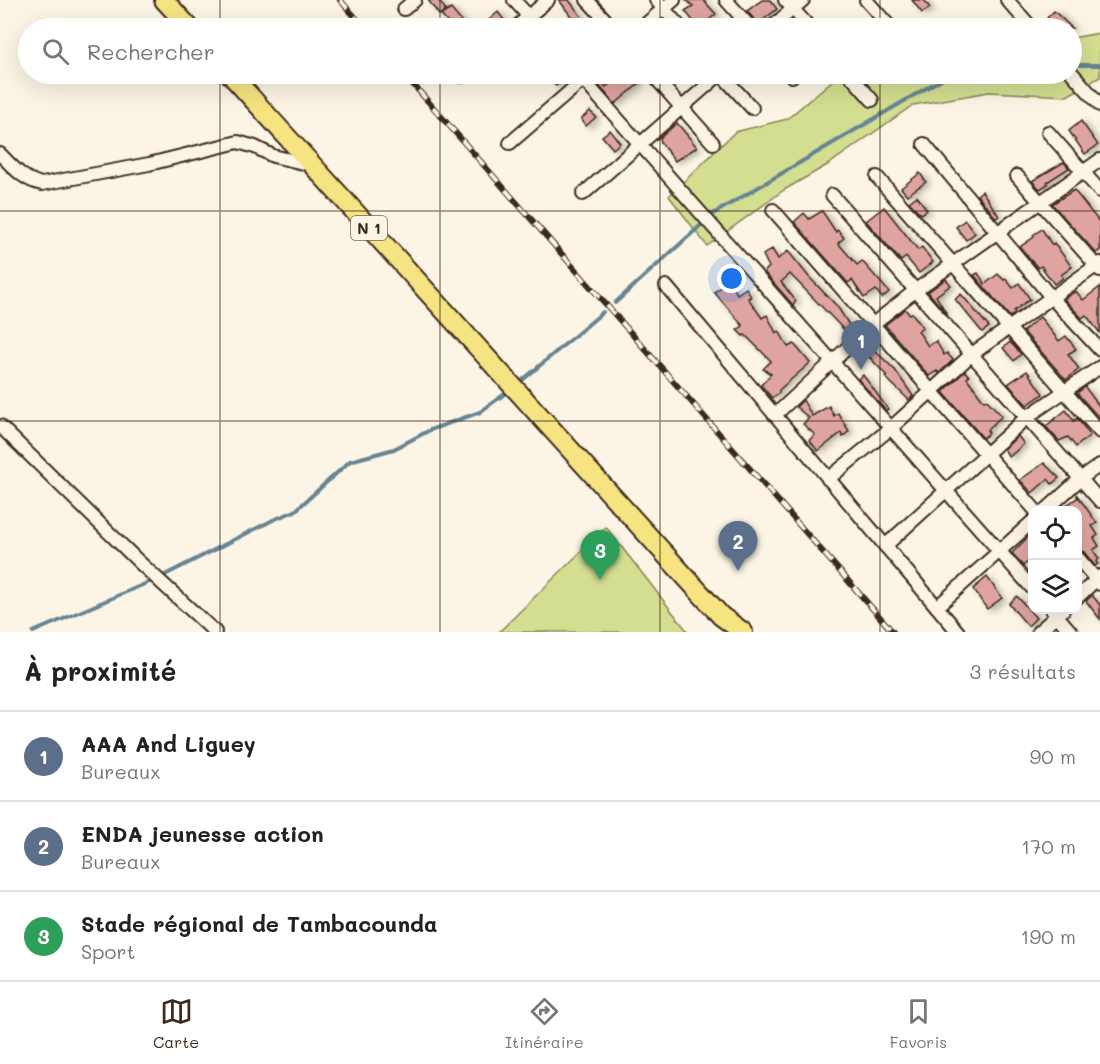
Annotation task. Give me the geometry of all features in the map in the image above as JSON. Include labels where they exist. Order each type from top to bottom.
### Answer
[{"type":"highway","points":[[164,0],[181,18]]},
{"type":"highway","name":"N 1","points":[[239,84],[721,616],[743,632]]},
{"type":"highway","name":"N 1","points":[[721,616],[730,632]]},
{"type":"street","points":[[405,9],[415,0]]},
{"type":"street","points":[[514,0],[529,17],[548,0]]},
{"type":"street","points":[[588,0],[603,18]]},
{"type":"street","points":[[649,18],[660,4],[674,0]]},
{"type":"street","points":[[726,0],[742,18]]},
{"type":"street","points":[[778,18],[789,4],[803,0]]},
{"type":"street","points":[[866,0],[882,18]]},
{"type":"street","points":[[1007,0],[1023,18]]},
{"type":"street","points":[[660,4],[672,18]]},
{"type":"street","points":[[789,4],[801,18]]},
{"type":"street","points":[[510,144],[575,84]]},
{"type":"street","points":[[591,84],[640,144],[1028,583]]},
{"type":"street","points":[[661,84],[713,143]]},
{"type":"street","points":[[583,194],[708,84]]},
{"type":"street","points":[[729,84],[752,108]]},
{"type":"street","points":[[858,84],[872,100]]},
{"type":"street","points":[[1081,84],[1100,105]]},
{"type":"street","points":[[1048,132],[1100,191]]},
{"type":"street","points":[[0,154],[21,176],[31,182],[42,184],[149,164],[238,142],[273,156],[313,165]]},
{"type":"street","points":[[924,144],[997,234],[1100,350]]},
{"type":"street","points":[[775,415],[873,324],[916,290],[1100,160]]},
{"type":"street","points":[[828,479],[891,428],[972,354],[1051,297],[1099,266],[1017,176]]},
{"type":"street","points":[[877,177],[1100,432]]},
{"type":"street","points":[[832,195],[1100,501]]},
{"type":"street","points":[[773,210],[1032,506]]},
{"type":"street","points":[[666,286],[958,632]]},
{"type":"street","points":[[885,546],[1027,417],[1100,367]]},
{"type":"street","points":[[0,426],[173,595],[215,632]]},
{"type":"street","points":[[1049,506],[1080,478],[1100,465]]},
{"type":"street","points":[[937,608],[1028,526]]},
{"type":"street","points":[[1079,560],[1099,580],[1082,593]]},
{"type":"street","points":[[1038,632],[1055,614]]},
{"type":"street","points":[[1058,614],[1071,632]]},
{"type":"green space","points":[[1100,33],[1100,77],[1067,96],[989,92],[913,105],[829,164],[784,190],[707,246],[669,196],[735,132],[787,119],[828,84],[1082,84],[1082,36]]},
{"type":"green space","points":[[606,527],[688,632],[499,632]]},
{"type":"building","points":[[428,0],[438,0],[446,10],[439,15]]},
{"type":"building","points":[[559,0],[569,0],[582,18],[572,18]]},
{"type":"building","points":[[686,0],[703,0],[716,14],[711,18],[691,18],[685,11],[693,6]]},
{"type":"building","points":[[762,0],[770,0],[777,9],[766,18],[753,18],[747,11]]},
{"type":"building","points":[[912,0],[924,0],[930,8],[922,13]]},
{"type":"building","points":[[451,9],[459,18],[444,18],[441,15]]},
{"type":"building","points":[[1054,11],[1061,18],[1047,18]]},
{"type":"building","points":[[498,12],[502,18],[491,18]]},
{"type":"building","points":[[598,84],[604,84],[606,87],[610,84],[639,84],[615,104]]},
{"type":"building","points":[[590,111],[596,117],[586,126],[581,119]]},
{"type":"building","points":[[1081,121],[1098,145],[1085,154],[1069,131]]},
{"type":"building","points":[[677,123],[697,147],[675,161],[661,143],[660,138]]},
{"type":"building","points":[[610,130],[620,143],[613,149],[602,136]]},
{"type":"building","points":[[1064,162],[1069,168],[1040,189],[1032,181]]},
{"type":"building","points":[[920,173],[926,182],[907,195],[901,188]]},
{"type":"building","points":[[1074,190],[1100,223],[1100,250],[1096,253],[1052,204]]},
{"type":"building","points":[[982,191],[999,216],[996,218],[977,195]]},
{"type":"building","points":[[917,196],[927,210],[921,214],[909,202]]},
{"type":"building","points":[[884,207],[918,250],[922,247],[933,262],[919,273],[906,257],[901,261],[866,221]]},
{"type":"building","points":[[822,211],[836,232],[838,230],[844,238],[838,243],[857,265],[862,261],[889,292],[882,298],[876,290],[864,298],[852,280],[848,283],[794,222],[804,213],[809,219]]},
{"type":"building","points":[[965,220],[975,233],[966,240],[956,227]]},
{"type":"building","points":[[1042,229],[1052,245],[1054,243],[1072,267],[1061,275],[1063,278],[1054,284],[1041,266],[1038,268],[1020,247]]},
{"type":"building","points":[[772,249],[778,259],[788,251],[837,306],[853,331],[849,335],[790,274],[781,282],[796,301],[793,305],[764,272],[769,267],[763,255]]},
{"type":"building","points":[[978,273],[985,284],[998,274],[1004,280],[1006,279],[1013,288],[1019,283],[1030,299],[1010,317],[974,275]]},
{"type":"building","points":[[946,279],[951,285],[936,296],[947,314],[928,292]]},
{"type":"building","points":[[730,281],[737,294],[746,288],[751,297],[748,298],[762,318],[767,315],[776,333],[779,331],[788,347],[794,344],[810,363],[772,398],[761,385],[771,374],[763,369],[771,361],[737,330],[743,326],[714,292]]},
{"type":"building","points":[[1100,287],[1100,333],[1086,315],[1082,318],[1064,299],[1076,291],[1083,300]]},
{"type":"building","points":[[961,294],[989,327],[982,332],[955,299]]},
{"type":"building","points":[[905,309],[909,314],[912,313],[923,328],[918,331],[928,346],[936,341],[944,355],[947,353],[953,360],[939,373],[937,371],[929,376],[885,325]]},
{"type":"building","points":[[1040,317],[1059,341],[1066,336],[1076,349],[1068,354],[1079,369],[1066,380],[1023,331]]},
{"type":"building","points":[[866,342],[895,370],[913,396],[909,400],[885,377],[887,376],[860,347]]},
{"type":"building","points":[[1010,342],[1021,354],[1014,361],[1003,348]]},
{"type":"building","points":[[965,371],[969,376],[967,378],[984,401],[987,400],[1002,416],[987,430],[989,433],[983,438],[943,392]]},
{"type":"building","points":[[1027,371],[1043,394],[1027,405],[1008,384]]},
{"type":"building","points":[[863,375],[888,409],[886,411],[858,379]]},
{"type":"building","points":[[1085,387],[1100,407],[1100,419],[1077,393]]},
{"type":"building","points":[[803,400],[812,416],[829,406],[834,416],[838,413],[849,431],[843,437],[841,433],[818,451],[809,440],[815,435],[803,424],[809,418],[796,407]]},
{"type":"building","points":[[1066,410],[1074,421],[1077,418],[1090,435],[1076,447],[1068,437],[1059,441],[1040,420],[1046,426]]},
{"type":"building","points":[[1018,436],[1024,444],[1009,457],[1004,449]]},
{"type":"building","points":[[1044,463],[1059,478],[1052,484],[1048,479],[1032,493],[1020,480]]},
{"type":"building","points":[[1077,495],[1097,523],[1092,526],[1098,535],[1094,538],[1099,546],[1093,550],[1099,559],[1095,566],[1082,551],[1082,506],[1065,506],[1077,498]]},
{"type":"building","points":[[1028,537],[1028,562],[1023,566],[1012,553]]},
{"type":"building","points":[[987,577],[1002,598],[987,609],[973,589]]},
{"type":"building","points":[[1092,595],[1100,605],[1100,619],[1086,601]]},
{"type":"building","points":[[1017,596],[1028,609],[1028,614],[1033,614],[1036,618],[1028,626],[1009,604]]},
{"type":"waterway","points":[[1082,65],[1100,65]]},
{"type":"waterway","points":[[713,214],[933,84]]},
{"type":"waterway","points":[[615,303],[700,226]]},
{"type":"waterway","points":[[518,384],[603,312]]},
{"type":"waterway","points":[[161,577],[295,511],[350,461],[394,449],[430,430],[480,412],[510,390]]},
{"type":"waterway","points":[[33,632],[154,580]]},
{"type":"railway","points":[[340,0],[356,18]]},
{"type":"railway","points":[[413,84],[893,632]]},
{"type":"place","name":"AAA And Liguey","points":[[861,370]]},
{"type":"place","name":"ENDA jeunesse action","points":[[738,571]]},
{"type":"place","name":"Stade régional de Tambacounda","points":[[600,580]]}]
